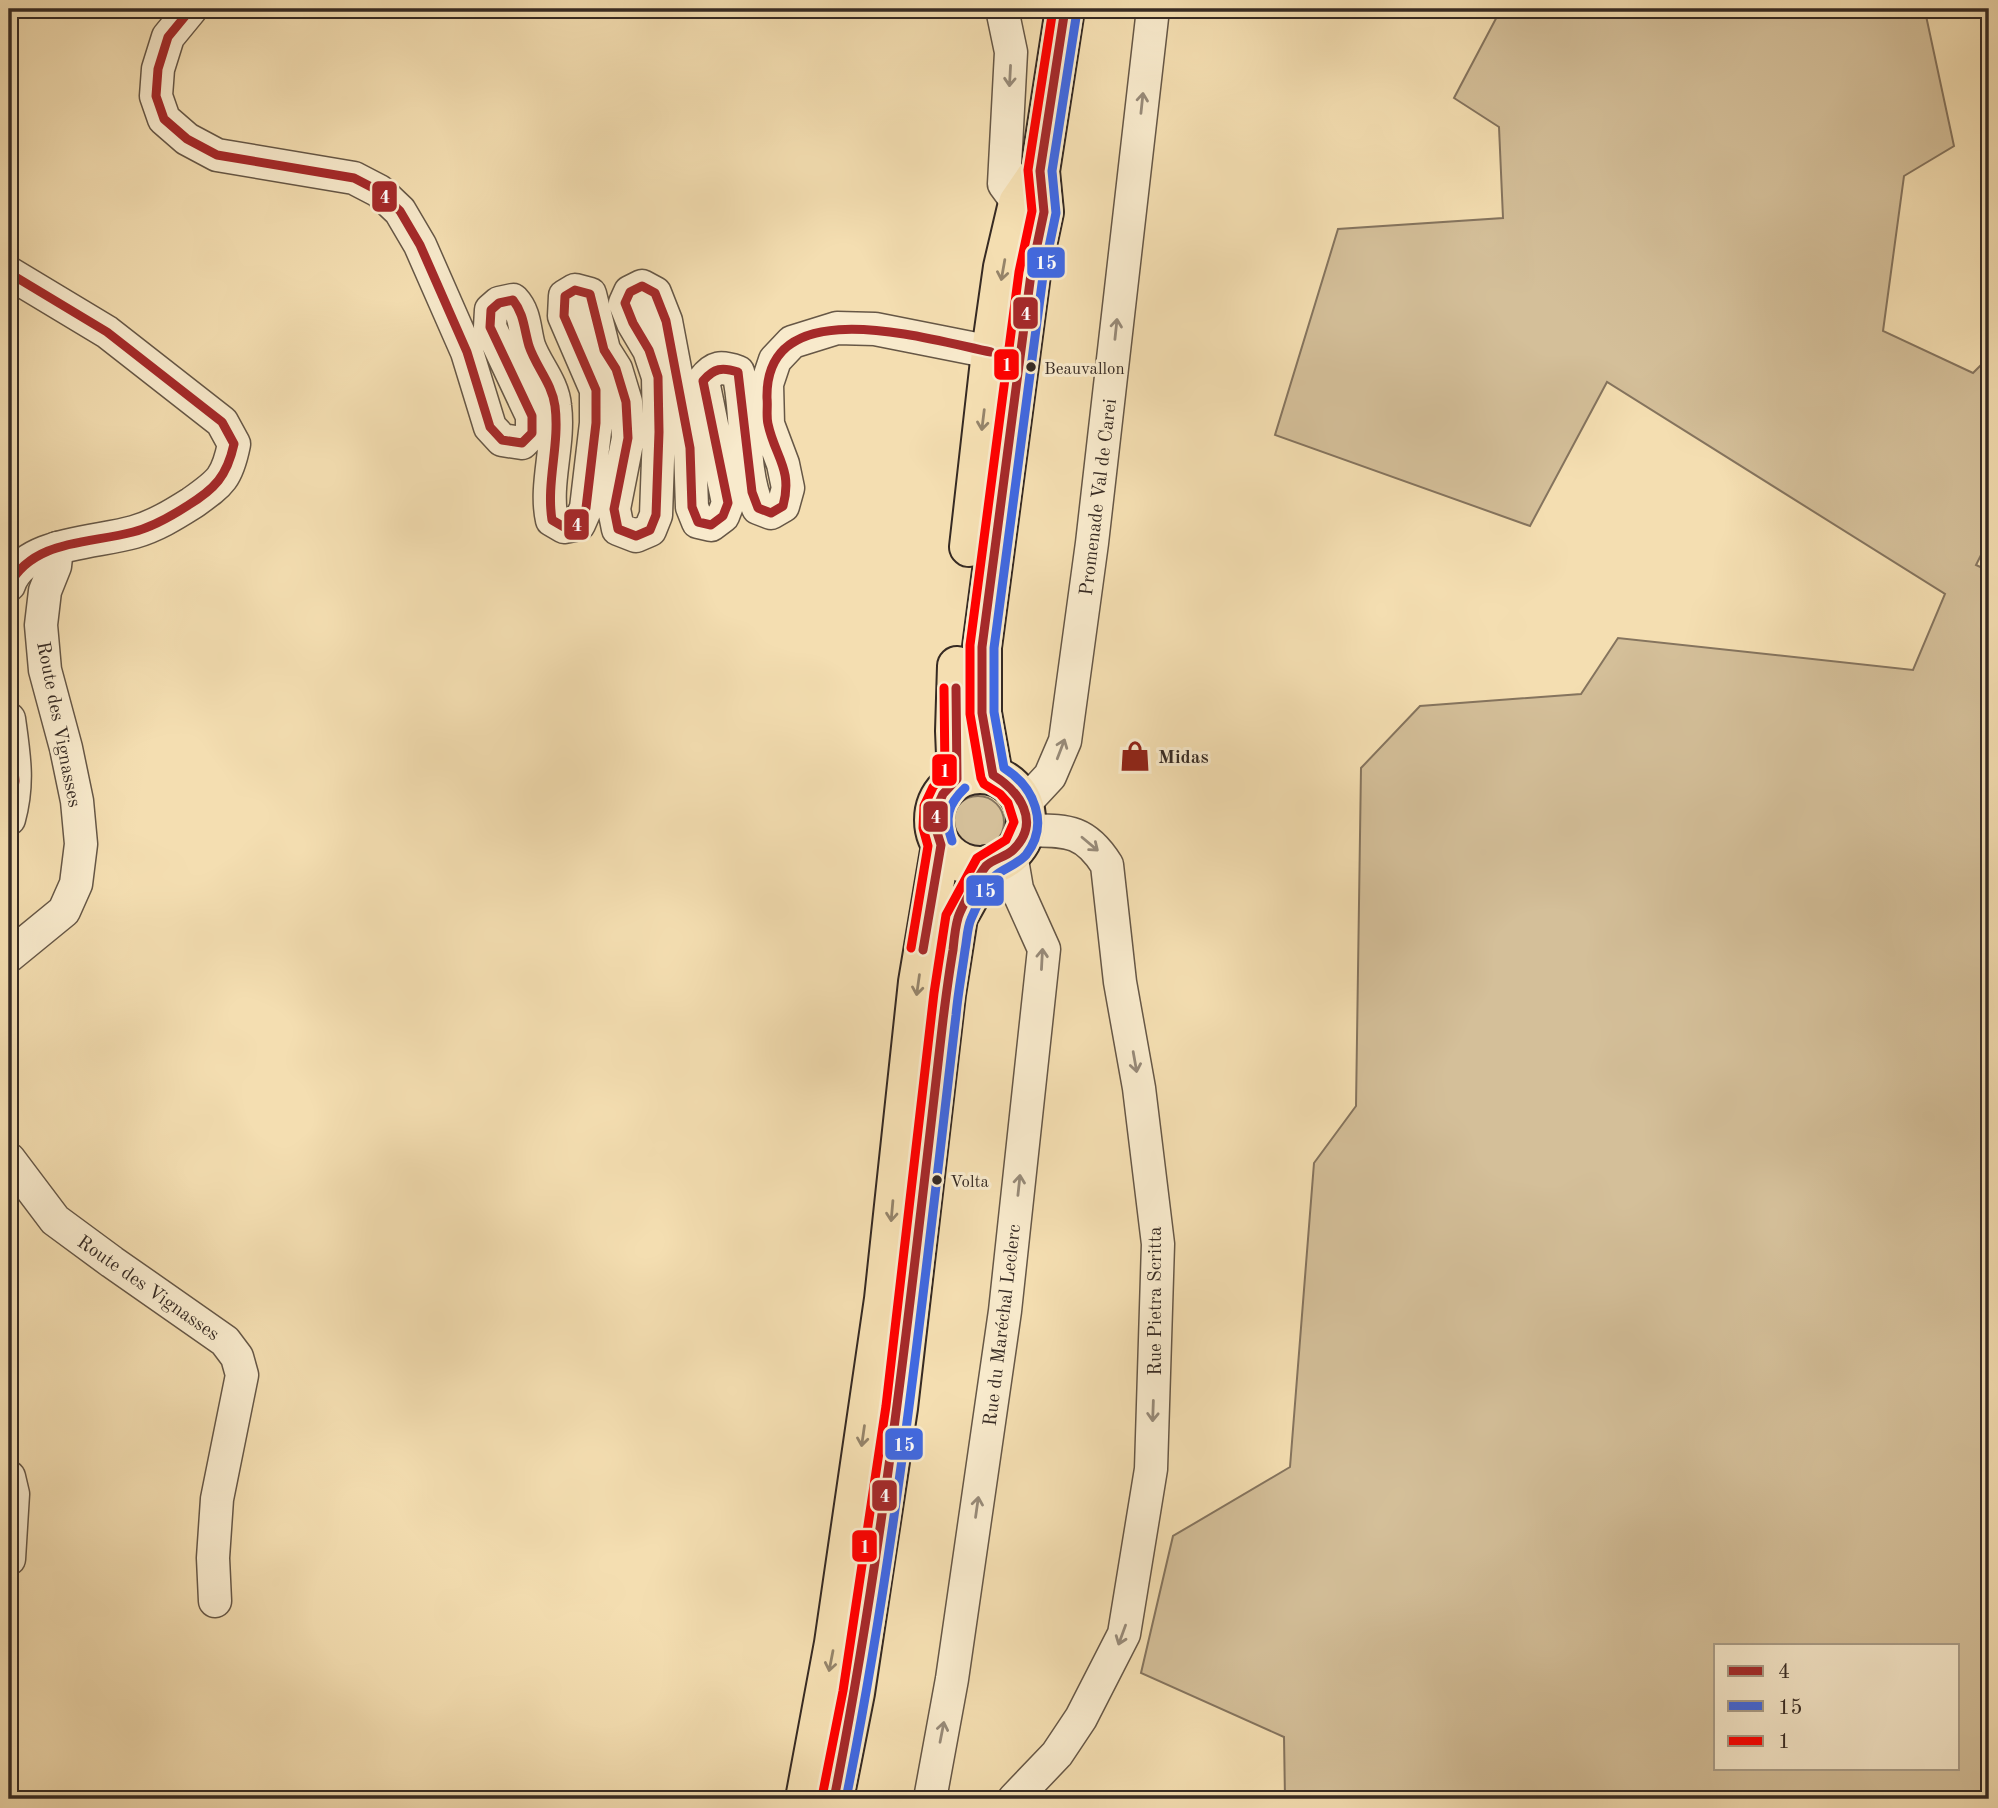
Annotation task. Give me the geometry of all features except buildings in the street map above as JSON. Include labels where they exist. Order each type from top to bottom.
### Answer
[{"type":"main road","points":[[975,777],[982,713],[982,647],[1031,274],[1044,212],[1040,171],[1065,9]]},
{"type":"main road","points":[[975,777],[955,731],[958,654],[991,352],[1003,267],[1018,203],[1040,171]]},
{"type":"main road","points":[[834,1799],[855,1693],[894,1435],[946,994],[958,916],[1012,839],[1017,792],[1006,782],[975,777],[945,789],[937,802],[935,831],[941,845],[961,862],[974,865],[1012,839]]},
{"type":"main road","points":[[805,1799],[834,1643],[884,1299],[918,982],[941,845]]},
{"type":"street","points":[[191,9],[168,37],[158,69],[156,96],[164,119],[187,139],[217,155],[354,178],[379,191],[400,211],[420,245],[467,352],[490,427],[502,440],[522,443],[532,433],[532,416],[490,327],[491,310],[499,303],[513,300],[522,310],[529,347],[548,380],[555,403],[556,445],[548,503],[552,520],[564,527],[579,524],[586,508],[596,423],[596,390],[565,316],[565,296],[575,290],[590,294],[604,350],[616,369],[626,402],[628,439],[614,509],[618,529],[636,536],[650,530],[656,515],[658,377],[649,350],[625,303],[630,292],[642,286],[655,293],[666,321],[690,447],[692,507],[698,522],[711,525],[723,516],[728,503],[703,381],[712,369],[723,367],[738,372],[743,390],[743,422],[752,494],[758,508],[771,513],[783,506],[788,488],[783,464],[768,424],[767,384],[775,360],[792,342],[837,328],[875,330],[991,352]]},
{"type":"street","points":[[1002,9],[1011,52],[1004,184],[1018,203]]},
{"type":"street","name":"Promenade Val de Carei","points":[[1012,839],[1050,776],[1065,741],[1092,543],[1153,9]]},
{"type":"street","points":[[9,273],[107,332],[222,422],[234,444],[230,465],[218,484],[169,518],[135,532],[57,548],[33,556],[11,579],[9,585]]},
{"type":"street","name":"Route des Vignasses","points":[[9,956],[64,911],[76,884],[81,844],[77,801],[46,670],[41,625],[45,591],[55,566],[57,548]]},
{"type":"street","points":[[9,719],[16,770],[9,819]]},
{"type":"street","name":"Rue Pietra Scritta","points":[[1012,839],[1068,831],[1084,837],[1097,848],[1107,865],[1120,982],[1139,1088],[1158,1244],[1151,1469],[1124,1634],[1081,1718],[1063,1745],[1014,1799]]},
{"type":"street","name":"Rue du Maréchal Leclerc","points":[[930,1799],[952,1679],[1005,1311],[1044,949],[1017,889],[1012,839]]},
{"type":"street","name":"Route des Vignasses","points":[[9,1159],[55,1220],[225,1341],[237,1357],[242,1375],[217,1499],[215,1601]]},
{"type":"street","points":[[9,1477],[13,1494],[9,1559]]},
{"type":"shaded area","points":[[1501,9],[1925,11],[1954,146],[1904,176],[1883,331],[1973,373],[1989,357],[1989,539],[1976,565],[1989,571],[1989,1799],[1285,1799],[1284,1737],[1141,1673],[1173,1536],[1290,1467],[1314,1163],[1356,1106],[1361,768],[1420,706],[1581,694],[1618,638],[1913,670],[1945,594],[1607,382],[1530,526],[1275,435],[1338,229],[1503,218],[1499,127],[1454,98]]},
{"type":"shaded area","points":[[978,796],[997,803],[1004,822],[997,841],[978,848],[959,841],[952,822],[959,803]]},
{"type":"transit line","name":"4","points":[[191,9],[168,37],[158,69],[156,96],[164,119],[187,139],[217,155],[354,178],[379,191],[400,211],[420,245],[467,352],[490,427],[502,440],[522,443],[532,433],[532,416],[490,327],[491,310],[499,303],[513,300],[517,305],[532,354],[547,382],[555,406],[552,520],[564,527],[579,524],[586,508],[596,423],[596,390],[564,316],[565,296],[575,290],[590,294],[604,350],[616,369],[626,402],[628,438],[614,509],[618,529],[636,536],[650,530],[656,515],[658,377],[649,350],[625,303],[630,292],[642,286],[655,293],[666,321],[690,448],[692,507],[698,522],[711,525],[723,516],[728,503],[703,381],[711,373],[723,369],[738,372],[752,492],[758,508],[771,513],[783,506],[786,482],[768,424],[767,398],[774,364],[793,343],[821,332],[855,329],[893,332],[991,352]]},
{"type":"transit line","name":"1","points":[[822,1797],[843,1691],[886,1406],[934,993],[946,915],[977,858],[1006,840],[1014,822],[1008,803],[984,784],[981,778],[970,714],[970,645],[1019,272],[1032,211],[1028,170],[1053,9]]},
{"type":"transit line","name":"4","points":[[834,1799],[883,1508],[956,926],[962,907],[983,870],[1013,850],[1026,829],[1024,808],[1018,798],[993,775],[982,713],[982,647],[1031,274],[1044,212],[1040,171],[1065,9]]},
{"type":"transit line","name":"15","points":[[846,1799],[881,1604],[895,1506],[968,930],[985,890],[998,873],[1026,855],[1037,831],[1035,807],[1030,796],[1015,776],[1004,768],[994,712],[994,648],[1043,276],[1056,213],[1052,171],[1077,11]]},
{"type":"transit line","name":"4","points":[[9,273],[107,332],[222,422],[234,444],[228,465],[218,481],[205,494],[181,510],[140,530],[48,551],[20,570],[9,585]]},
{"type":"transit line","name":"1","points":[[911,948],[928,846],[923,828],[924,806],[933,787],[945,774],[944,688]]},
{"type":"transit line","name":"4","points":[[923,950],[941,845],[935,826],[936,809],[943,794],[957,779],[956,688]]},
{"type":"transit line","name":"4","points":[[9,719],[15,781],[9,819]]},
{"type":"transit line","name":"15","points":[[952,841],[948,825],[949,812],[965,788]]},
{"type":"transit line","name":"4","points":[[9,1477],[13,1494],[9,1559]]},
{"type":"place","name":"Beauvallon","points":[[1031,367]]},
{"type":"place","name":"Midas","points":[[1135,756]]},
{"type":"place","name":"Volta","points":[[937,1180]]}]
